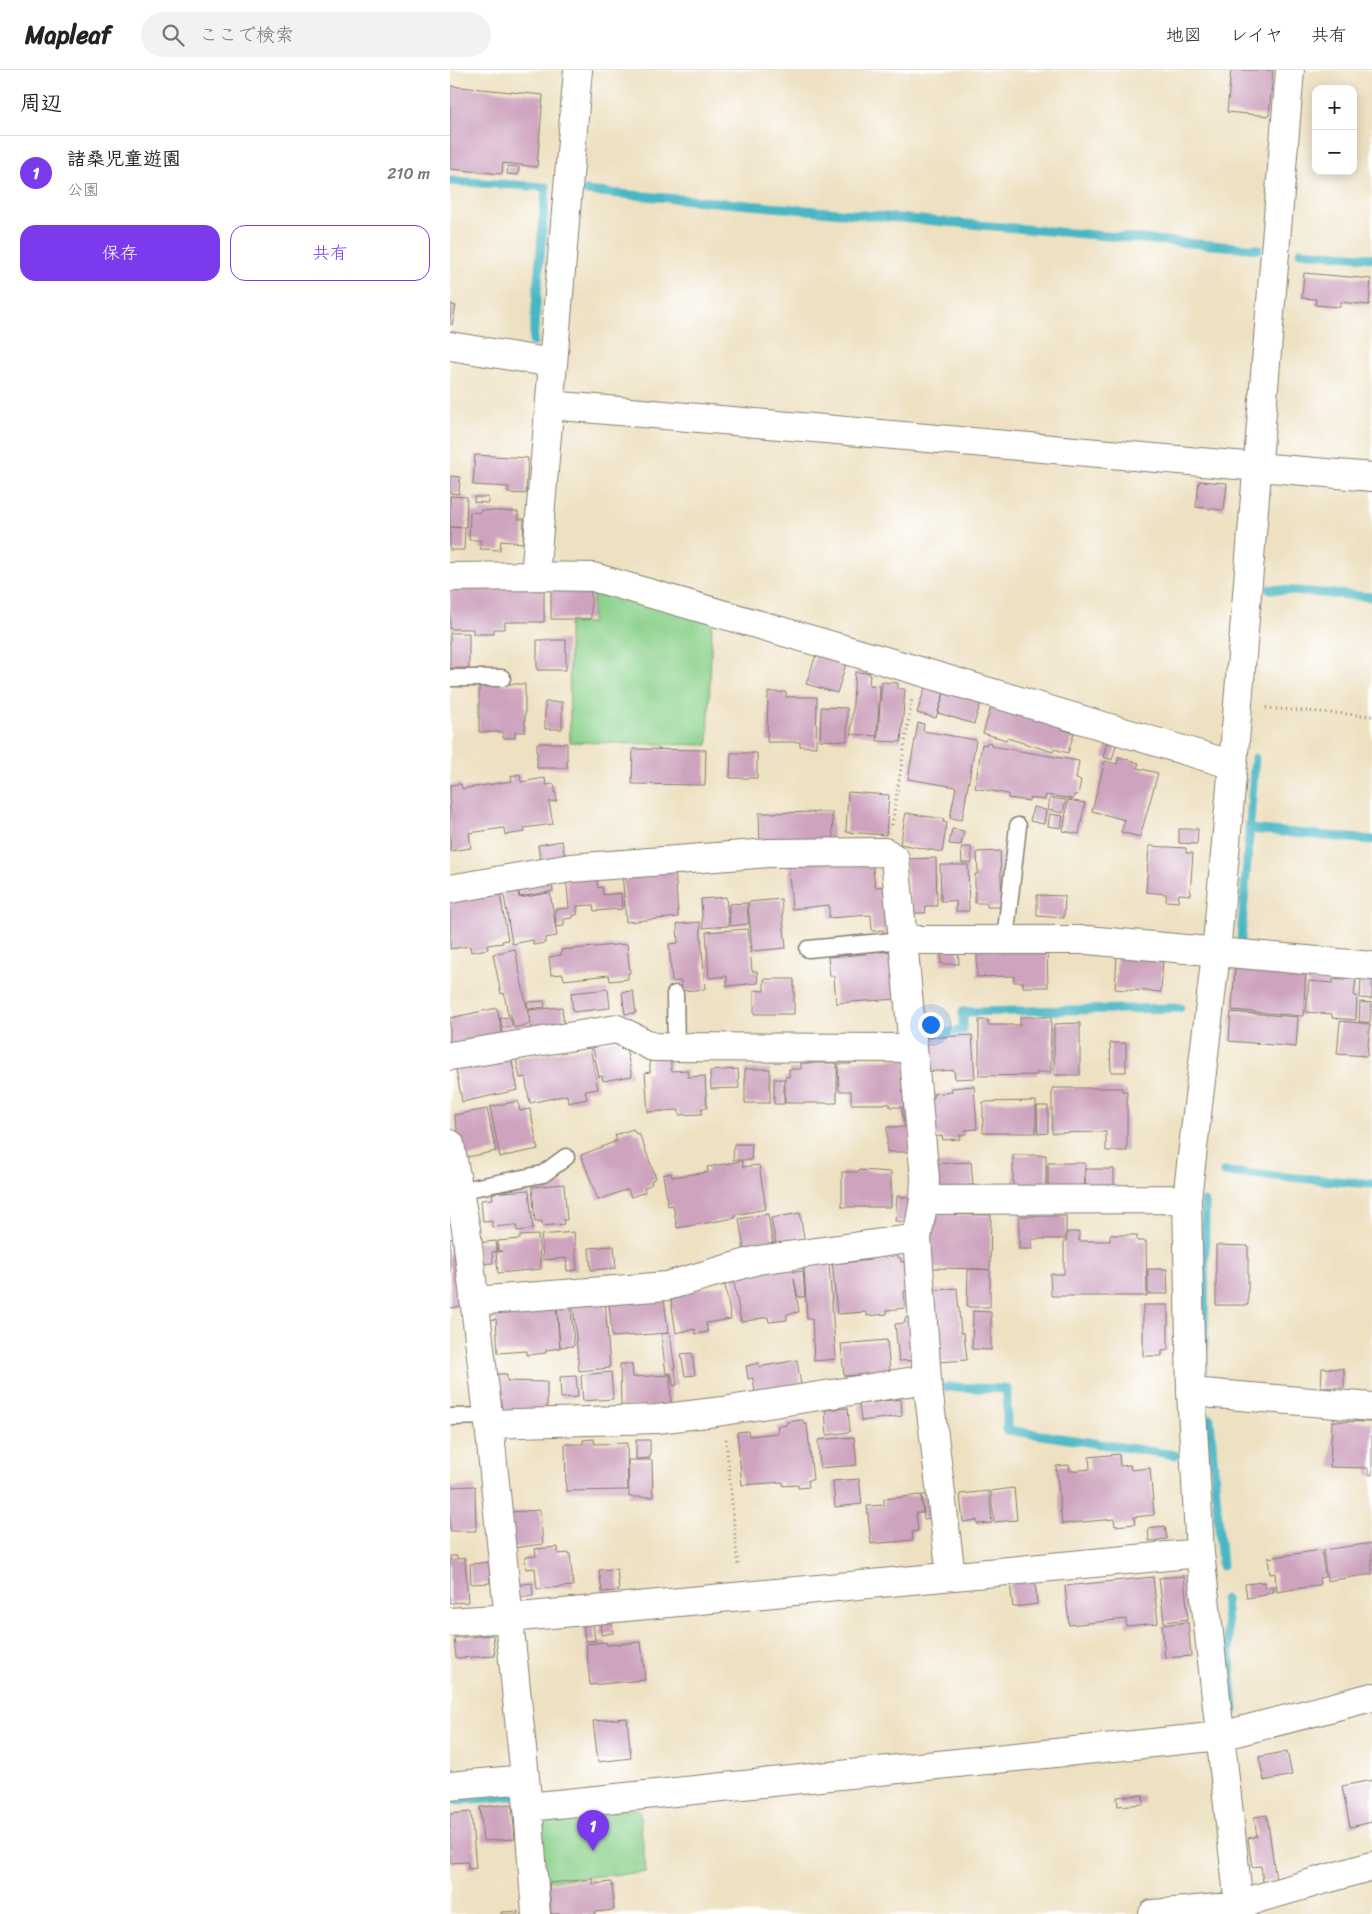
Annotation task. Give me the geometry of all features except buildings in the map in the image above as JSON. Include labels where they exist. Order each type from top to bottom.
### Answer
[{"type":"street","points":[[535,576],[578,70]]},
{"type":"street","points":[[1240,1910],[1200,1552],[1191,1392],[1187,1199],[1216,953],[1290,70]]},
{"type":"street","points":[[450,346],[553,363]]},
{"type":"street","points":[[550,405],[1372,477]]},
{"type":"street","points":[[450,578],[593,577],[916,670],[1233,765]]},
{"type":"street","points":[[450,888],[572,868],[769,853],[885,852],[895,859],[925,1178],[924,1200],[917,1238],[927,1378],[951,1576]]},
{"type":"street","points":[[903,940],[1087,940],[1372,966]]},
{"type":"street","points":[[450,1056],[617,1029],[653,1048],[913,1048]]},
{"type":"street","points":[[450,1144],[458,1190],[458,1230],[474,1301],[488,1420],[526,1779],[536,1914]]},
{"type":"street","points":[[924,1200],[1187,1199]]},
{"type":"street","points":[[474,1301],[667,1286],[758,1260],[917,1238]]},
{"type":"street","points":[[488,1420],[657,1419],[724,1411],[927,1378]]},
{"type":"street","points":[[1191,1392],[1372,1407]]},
{"type":"street","points":[[450,1622],[509,1618],[1200,1552]]},
{"type":"street","points":[[528,1807],[1221,1736],[1372,1697]]},
{"type":"street","points":[[450,1786],[526,1779]]},
{"type":"street","points":[[1153,1914],[1240,1910],[1259,1898],[1372,1866]]},
{"type":"lane","points":[[450,678],[502,678]]},
{"type":"lane","points":[[1005,940],[1018,826]]},
{"type":"lane","points":[[808,949],[903,940]]},
{"type":"lane","points":[[675,994],[676,1048]]},
{"type":"lane","points":[[458,1190],[543,1174],[566,1157]]},
{"type":"lane","points":[[450,1417],[488,1420]]},
{"type":"path","points":[[888,854],[916,670]]},
{"type":"path","points":[[1238,705],[1372,716]]},
{"type":"path","points":[[724,1411],[740,1596]]},
{"type":"green space","points":[[593,585],[712,620],[708,745],[570,742],[569,623],[592,623]]},
{"type":"green space","points":[[639,1809],[646,1872],[544,1881],[539,1831],[553,1816]]},
{"type":"waterway","points":[[450,181],[546,187],[533,342]]},
{"type":"waterway","points":[[586,191],[1258,249]]},
{"type":"waterway","points":[[1300,252],[1372,258]]},
{"type":"waterway","points":[[1270,589],[1372,597]]},
{"type":"waterway","points":[[1241,939],[1255,758]]},
{"type":"waterway","points":[[1249,829],[1372,840]]},
{"type":"waterway","points":[[918,1037],[963,1030],[963,1012],[1180,1008]]},
{"type":"waterway","points":[[1224,1172],[1372,1184]]},
{"type":"waterway","points":[[1204,1363],[1205,1202]]},
{"type":"waterway","points":[[947,1387],[1007,1389],[1007,1430],[1175,1455]]},
{"type":"waterway","points":[[1210,1419],[1222,1566]]},
{"type":"waterway","points":[[1225,1599],[1234,1710]]},
{"type":"waterway","points":[[450,1801],[513,1796]]},
{"type":"place","name":"諸桑児童遊園","points":[[593,1851]]}]
